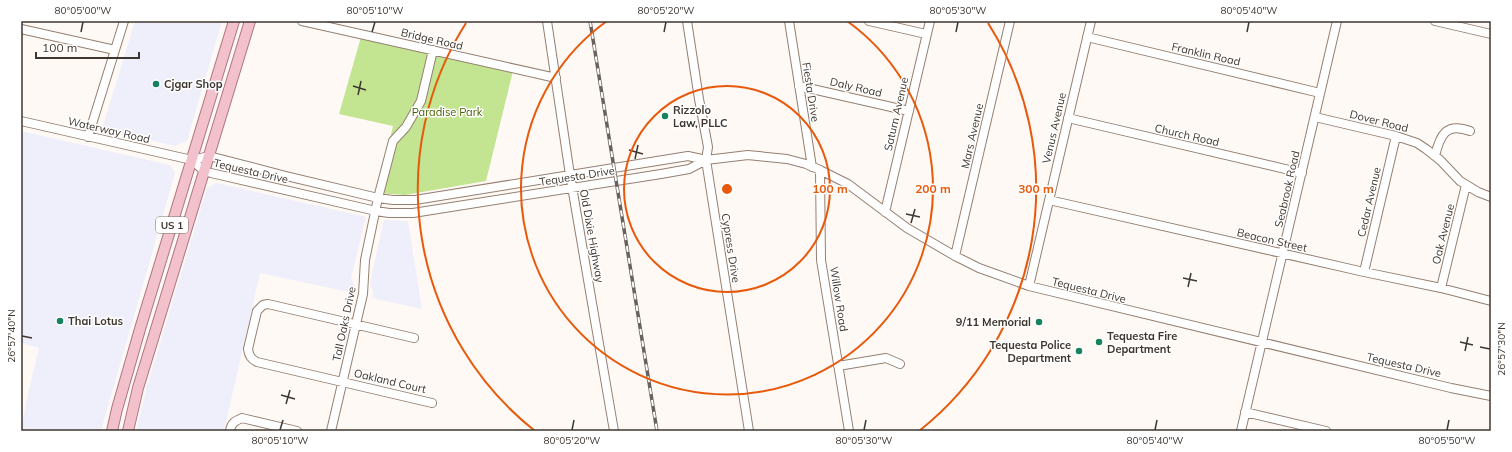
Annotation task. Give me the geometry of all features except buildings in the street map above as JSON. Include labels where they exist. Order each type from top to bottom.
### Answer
[{"type":"main road","name":"US 1","points":[[112,431],[124,386],[234,21]]},
{"type":"main road","name":"US 1","points":[[128,431],[131,413],[250,21]]},
{"type":"main road","points":[[124,386],[126,404],[131,413]]},
{"type":"street","points":[[88,137],[124,21]]},
{"type":"street","name":"Bridge Road","points":[[302,21],[556,78]]},
{"type":"street","name":"Old Dixie Highway","points":[[547,21],[570,175],[614,431]]},
{"type":"street","name":"Cypress Drive","points":[[688,21],[699,99],[708,147],[706,160],[749,431]]},
{"type":"street","name":"Fiesta Drive","points":[[789,21],[799,86],[816,168]]},
{"type":"street","points":[[869,21],[926,34]]},
{"type":"street","name":"Saturn Avenue","points":[[885,212],[930,21]]},
{"type":"street","name":"Mars Avenue","points":[[955,256],[1010,21]]},
{"type":"street","name":"Venus Avenue","points":[[1029,286],[1091,21]]},
{"type":"street","name":"Seabrook Road","points":[[1241,431],[1337,21]]},
{"type":"street","points":[[1434,21],[1491,34]]},
{"type":"street","points":[[21,29],[115,50]]},
{"type":"street","name":"Franklin Road","points":[[1087,38],[1320,93]]},
{"type":"street","name":"Tall Oaks Drive","points":[[331,431],[363,294],[365,260],[378,198],[393,141],[410,122],[421,101],[434,50]]},
{"type":"street","name":"Daly Road","points":[[799,86],[908,110]]},
{"type":"street","name":"Dover Road","points":[[1315,116],[1396,136],[1417,143],[1435,156],[1453,175],[1466,185],[1491,197]]},
{"type":"street","name":"Church Road","points":[[1068,118],[1302,173]]},
{"type":"street","name":"Waterway Road","points":[[21,121],[192,160]]},
{"type":"street","points":[[1435,156],[1438,143],[1443,134],[1450,129],[1460,127],[1470,131]]},
{"type":"street","name":"Cedar Avenue","points":[[1364,272],[1396,136]]},
{"type":"street","name":"Tequesta Drive","points":[[192,160],[208,156],[378,198],[415,200],[688,156],[706,160],[748,155],[787,159],[816,168],[848,184],[913,231],[955,256],[979,268],[1029,286],[1261,343],[1491,396]]},
{"type":"street","name":"Tequesta Drive","points":[[192,160],[204,171],[389,213],[413,213],[689,169],[706,160]]},
{"type":"street","name":"Willow Road","points":[[816,168],[821,260],[849,431]]},
{"type":"street","name":"Oak Avenue","points":[[1442,288],[1466,185]]},
{"type":"street","name":"Beacon Street","points":[[1049,200],[1283,254],[1442,288],[1491,302]]},
{"type":"street","name":"Oakland Court","points":[[355,325],[268,304],[263,305],[257,311],[248,349],[249,355],[252,360],[257,362],[432,403]]},
{"type":"street","points":[[355,325],[414,338]]},
{"type":"street","points":[[838,366],[886,358],[900,364]]},
{"type":"street","points":[[1245,412],[1326,431]]},
{"type":"street","points":[[230,431],[231,426],[235,421],[242,418],[297,431]]},
{"type":"shaded area","points":[[135,21],[222,21],[187,141],[175,146],[102,129]]},
{"type":"shaded area","points":[[21,131],[170,165],[175,173],[101,431],[21,431],[28,393],[39,348],[21,343]]},
{"type":"shaded area","points":[[216,183],[366,217],[351,278],[355,287],[354,293],[260,273],[224,431],[136,431],[147,387],[207,188]]},
{"type":"shaded area","points":[[384,220],[408,221],[422,309],[372,298],[373,292],[370,283]]},
{"type":"green space","name":"Paradise Park","points":[[361,37],[513,71],[486,181],[405,195],[377,193],[393,126],[339,114]]},
{"type":"railway","points":[[590,21],[657,431]]},
{"type":"place","name":"Cjgar Shop","points":[[156,84]]},
{"type":"place","name":"Rizzolo Law, PLLC","points":[[665,116]]},
{"type":"place","name":"Thai Lotus","points":[[60,321]]},
{"type":"place","name":"9/11 Memorial","points":[[1039,322]]},
{"type":"place","name":"Tequesta Fire Department","points":[[1099,342]]},
{"type":"place","name":"Tequesta Police Department","points":[[1079,351]]}]
